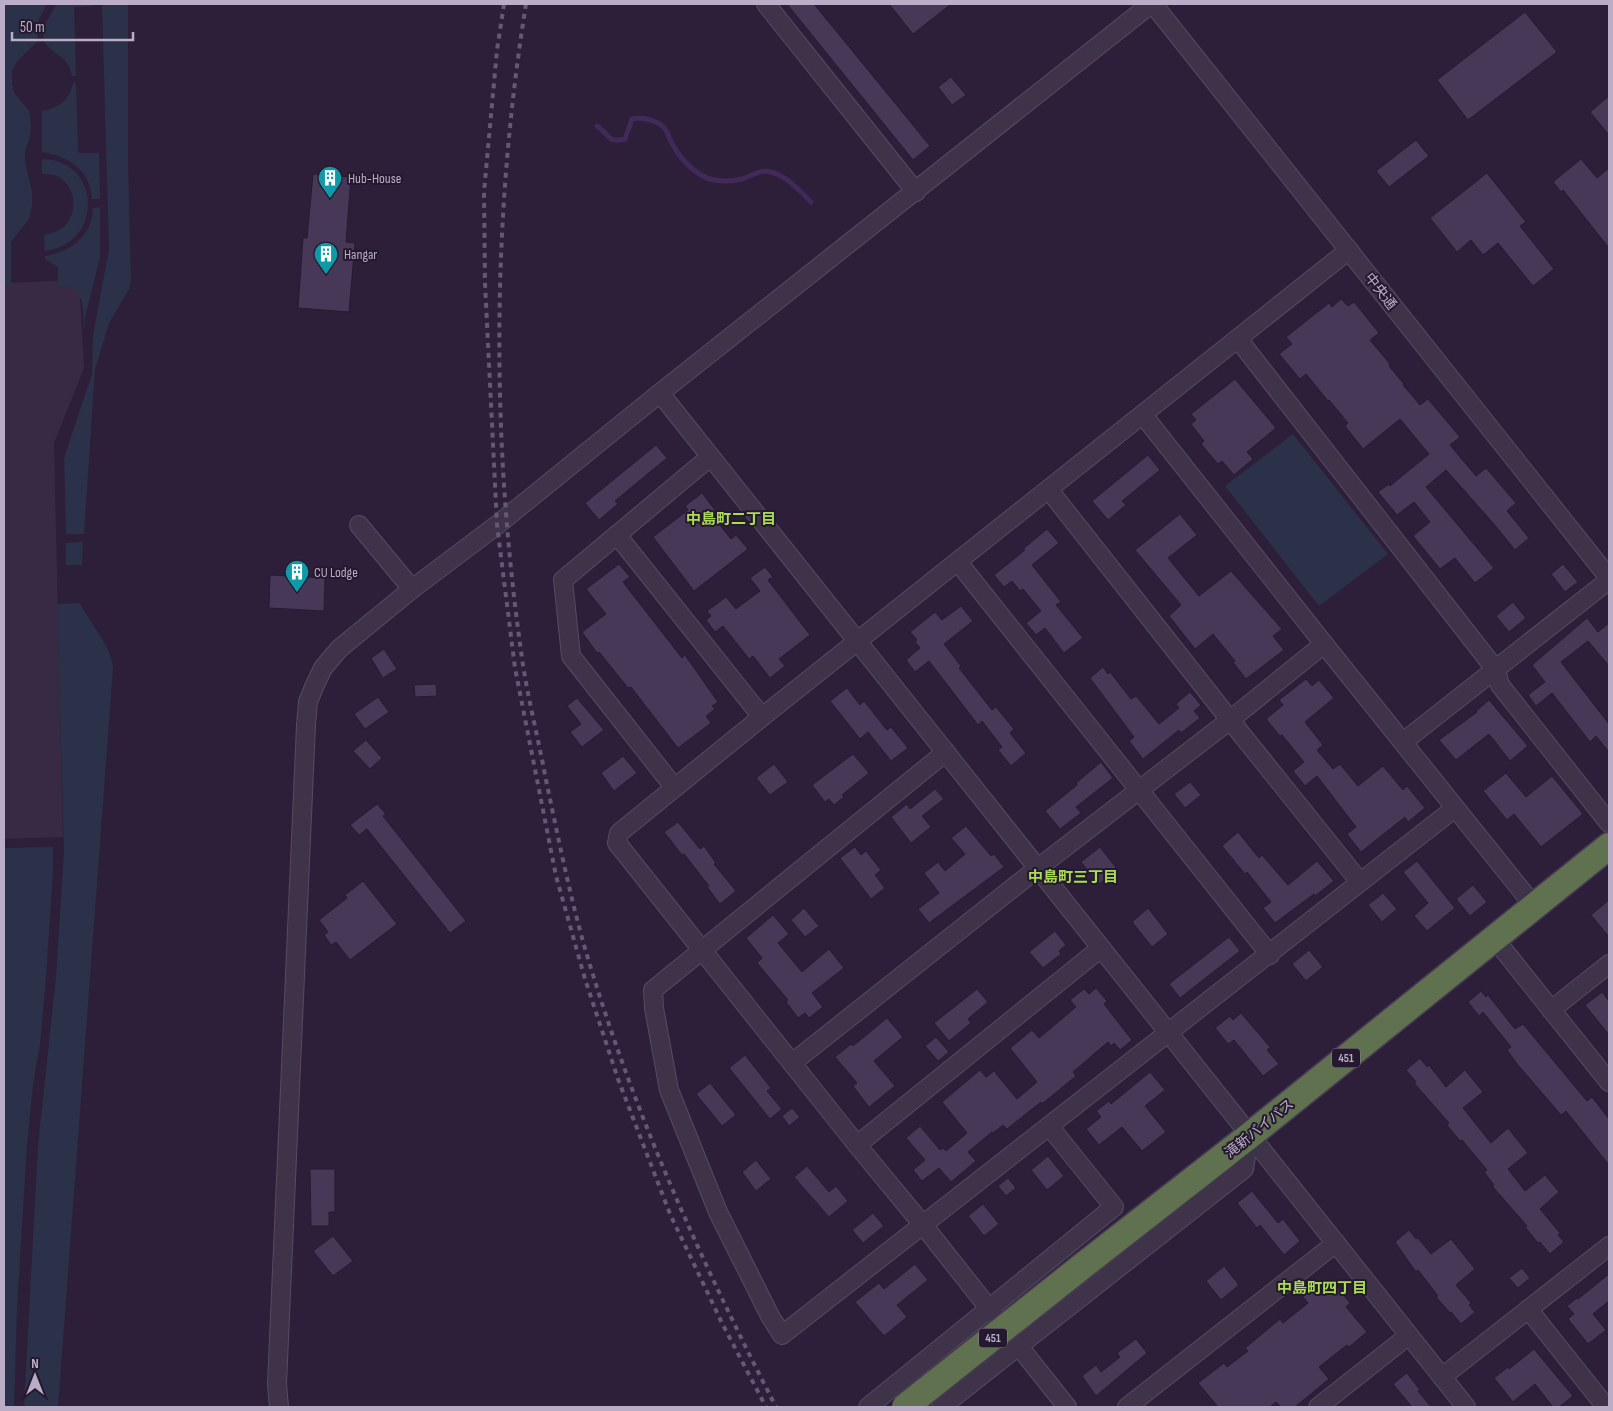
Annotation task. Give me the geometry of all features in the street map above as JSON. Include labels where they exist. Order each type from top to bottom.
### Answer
[{"type":"highway","name":"滝新バイパス","points":[[906,1407],[1080,1268],[1250,1136],[1609,846]]},
{"type":"street","points":[[766,4],[916,192]]},
{"type":"street","points":[[279,1407],[278,1374],[308,702],[323,668],[339,649],[412,589],[498,525],[660,393],[1152,4]]},
{"type":"street","name":"中央通","points":[[1152,4],[1609,579]]},
{"type":"street","points":[[1067,1407],[923,1224],[857,1145],[616,843],[619,833],[674,787],[1349,250]]},
{"type":"street","points":[[1238,339],[1496,670],[1500,684],[1609,823]]},
{"type":"street","points":[[660,393],[1466,1407]]},
{"type":"street","points":[[1143,415],[1534,906]]},
{"type":"street","points":[[674,787],[571,656],[563,580],[710,457]]},
{"type":"street","points":[[1049,490],[1360,882]]},
{"type":"street","points":[[359,525],[412,589]]},
{"type":"street","points":[[617,535],[762,717]]},
{"type":"street","points":[[958,562],[1270,955]]},
{"type":"street","points":[[1402,742],[1496,670],[1609,579]]},
{"type":"street","points":[[792,1063],[1038,868],[1230,720],[1324,644]]},
{"type":"street","points":[[946,752],[653,990],[654,1008],[669,1090],[718,1212],[770,1316],[782,1335],[1168,1032],[1270,955],[1455,808]]},
{"type":"street","points":[[1494,938],[1609,1082]]},
{"type":"street","points":[[857,1145],[1102,948]]},
{"type":"street","points":[[1551,1010],[1609,964]]},
{"type":"street","points":[[868,1407],[1114,1207],[1049,1126]]},
{"type":"street","points":[[942,1407],[1244,1169],[1250,1136]]},
{"type":"street","points":[[1127,1407],[1336,1243]]},
{"type":"street","points":[[1442,1378],[1528,1309],[1608,1249]]},
{"type":"street","points":[[1528,1309],[1606,1407]]},
{"type":"street","points":[[1318,1407],[1408,1336]]},
{"type":"shaded area","points":[[4,4],[47,4],[39,19],[37,42],[17,61],[12,71],[14,93],[29,111],[31,125],[30,137],[25,150],[25,162],[32,192],[32,206],[29,219],[11,242],[11,285],[4,285]]},
{"type":"shaded area","points":[[56,4],[93,4],[93,6],[74,7],[76,76],[72,76],[66,61],[49,48],[43,37],[45,26]]},
{"type":"shaded area","points":[[102,4],[128,4],[128,164],[131,280],[129,289],[109,323],[95,369],[84,534],[66,534],[64,458],[92,374],[93,334],[109,250]]},
{"type":"shaded area","points":[[73,83],[76,83],[78,153],[99,153],[100,199],[92,199],[87,180],[76,166],[61,157],[42,152],[42,111],[62,103],[69,95]]},
{"type":"shaded area","points":[[42,159],[62,163],[76,173],[85,187],[88,203],[86,219],[78,234],[64,245],[45,251],[44,235],[57,231],[66,225],[71,216],[73,202],[70,188],[61,178],[50,174],[42,174]]},
{"type":"shaded area","points":[[100,207],[100,257],[85,318],[84,331],[82,300],[79,294],[67,286],[58,285],[58,267],[45,259],[45,256],[63,251],[78,241],[89,227],[93,208]]},
{"type":"shaded area","points":[[79,280],[84,368],[54,443],[63,837],[4,839],[4,283]]},
{"type":"shaded area","points":[[1293,434],[1388,554],[1319,606],[1225,486]]},
{"type":"shaded area","points":[[83,542],[82,565],[66,565],[66,543]]},
{"type":"shaded area","points":[[80,603],[104,643],[113,668],[58,1407],[24,1407],[38,1146],[56,977],[64,851],[57,604]]},
{"type":"shaded area","points":[[53,847],[46,977],[40,1044],[33,1084],[27,1145],[17,1306],[14,1407],[4,1407],[4,848]]},
{"type":"building","points":[[787,4],[814,4],[930,146],[913,160]]},
{"type":"building","points":[[889,4],[951,4],[913,34]]},
{"type":"building","points":[[1525,12],[1557,52],[1468,120],[1437,80]]},
{"type":"building","points":[[951,77],[966,95],[952,105],[938,87]]},
{"type":"building","points":[[1609,96],[1609,135],[1590,112]]},
{"type":"building","points":[[1416,140],[1429,156],[1389,187],[1376,171]]},
{"type":"building","points":[[1581,159],[1597,178],[1609,168],[1609,248],[1563,190],[1561,192],[1553,182]]},
{"type":"building","points":[[1487,173],[1526,222],[1520,226],[1554,269],[1533,286],[1498,243],[1483,255],[1471,240],[1457,252],[1430,218]]},
{"type":"building","points":[[313,174],[351,177],[346,242],[355,243],[349,312],[298,308],[303,238],[307,238]]},
{"type":"building","points":[[1341,299],[1348,306],[1354,302],[1379,333],[1370,340],[1420,405],[1428,399],[1460,437],[1450,445],[1476,476],[1486,468],[1516,503],[1507,511],[1529,538],[1515,550],[1446,470],[1426,487],[1494,568],[1475,583],[1455,558],[1440,569],[1413,536],[1430,522],[1414,502],[1397,515],[1378,492],[1389,484],[1390,486],[1429,454],[1400,419],[1363,449],[1345,426],[1348,423],[1329,400],[1306,374],[1300,379],[1279,354],[1292,344],[1286,337],[1329,303],[1332,307]]},
{"type":"building","points":[[1235,379],[1276,428],[1247,452],[1253,459],[1234,475],[1222,461],[1218,464],[1201,444],[1204,441],[1191,424],[1196,420],[1191,414]]},
{"type":"building","points":[[656,445],[667,458],[615,501],[618,504],[599,520],[585,503]]},
{"type":"building","points":[[1148,455],[1160,470],[1122,501],[1126,505],[1108,520],[1092,501]]},
{"type":"building","points":[[702,493],[719,515],[714,518],[731,539],[736,535],[748,549],[694,591],[653,537],[688,510],[685,506]]},
{"type":"building","points":[[1180,514],[1197,535],[1168,558],[1199,596],[1231,571],[1282,629],[1273,636],[1284,650],[1246,679],[1233,662],[1235,661],[1213,634],[1195,649],[1169,616],[1181,605],[1135,550]]},
{"type":"building","points":[[1047,529],[1059,543],[1032,565],[1061,602],[1056,605],[1083,638],[1064,653],[1045,628],[1036,635],[1026,623],[1041,611],[1023,589],[1020,591],[1012,581],[1004,587],[994,575]]},
{"type":"building","points":[[619,564],[630,577],[623,582],[682,658],[685,655],[718,702],[712,706],[715,709],[706,716],[711,723],[678,748],[631,687],[628,688],[599,652],[597,653],[582,632],[606,614],[586,589]]},
{"type":"building","points":[[1563,564],[1578,582],[1565,592],[1551,574]]},
{"type":"building","points":[[765,567],[773,577],[768,580],[810,635],[779,659],[785,666],[770,678],[753,656],[749,659],[723,626],[715,632],[706,620],[711,616],[707,611],[726,597],[736,609],[760,591],[750,578]]},
{"type":"building","name":"CU Lodge","points":[[270,575],[325,578],[324,611],[269,608]]},
{"type":"building","points":[[1513,602],[1526,618],[1509,632],[1496,616]]},
{"type":"building","points":[[961,606],[973,621],[944,644],[961,666],[959,668],[992,710],[996,707],[1014,729],[1010,733],[1026,753],[1011,766],[998,750],[1002,747],[982,721],[978,725],[929,661],[915,672],[906,660],[920,648],[915,642],[917,640],[910,632],[935,612],[942,620]]},
{"type":"building","points":[[1587,618],[1598,632],[1609,623],[1609,666],[1588,641],[1561,662],[1609,724],[1609,752],[1596,736],[1590,742],[1552,693],[1536,706],[1528,695],[1545,682],[1532,665]]},
{"type":"building","points":[[384,649],[397,669],[383,678],[371,658]]},
{"type":"building","points":[[1103,667],[1108,674],[1110,672],[1131,699],[1136,696],[1159,724],[1179,708],[1176,704],[1190,692],[1201,705],[1194,711],[1200,718],[1181,733],[1179,730],[1143,759],[1129,741],[1134,737],[1090,678]]},
{"type":"building","points":[[1306,679],[1312,686],[1319,680],[1334,698],[1305,722],[1323,745],[1317,750],[1333,769],[1340,764],[1358,786],[1383,766],[1403,790],[1407,786],[1425,808],[1408,822],[1405,817],[1361,852],[1347,834],[1356,827],[1317,776],[1305,786],[1293,771],[1304,762],[1266,719],[1283,705],[1279,700]]},
{"type":"building","points":[[436,684],[437,696],[415,697],[414,685]]},
{"type":"building","points":[[847,688],[860,705],[864,701],[887,730],[891,727],[908,748],[891,761],[868,732],[860,739],[830,701]]},
{"type":"building","points":[[378,697],[389,712],[365,729],[354,714]]},
{"type":"building","points":[[577,698],[604,730],[582,747],[570,732],[581,724],[567,706]]},
{"type":"building","points":[[1489,700],[1528,746],[1510,761],[1489,734],[1456,760],[1439,740],[1477,712]]},
{"type":"building","points":[[366,740],[382,758],[370,769],[353,751]]},
{"type":"building","points":[[853,754],[869,773],[842,795],[844,797],[834,805],[829,799],[825,802],[812,785]]},
{"type":"building","points":[[623,756],[637,773],[614,791],[601,773]]},
{"type":"building","points":[[1101,762],[1113,778],[1076,807],[1081,813],[1060,829],[1045,811],[1077,785],[1076,783]]},
{"type":"building","points":[[774,764],[788,782],[770,795],[756,778]]},
{"type":"building","points":[[1506,773],[1526,797],[1552,776],[1583,814],[1541,847],[1514,814],[1507,820],[1483,791]]},
{"type":"building","points":[[1190,782],[1201,795],[1185,808],[1174,794]]},
{"type":"building","points":[[935,789],[944,799],[922,816],[931,827],[911,843],[891,817],[907,804],[910,809]]},
{"type":"building","points":[[377,804],[386,814],[383,816],[466,921],[450,933],[367,829],[359,835],[350,825]]},
{"type":"building","points":[[678,822],[700,849],[704,846],[716,863],[714,864],[736,891],[720,904],[707,887],[709,886],[664,832]]},
{"type":"building","points":[[966,826],[991,856],[994,854],[1004,867],[929,923],[918,909],[939,893],[924,873],[938,862],[945,871],[965,854],[951,838]]},
{"type":"building","points":[[1238,832],[1259,858],[1262,855],[1288,885],[1317,861],[1334,881],[1275,923],[1263,908],[1271,902],[1247,872],[1245,874],[1222,846]]},
{"type":"building","points":[[855,847],[861,855],[866,851],[881,870],[875,875],[885,888],[871,899],[840,858]]},
{"type":"building","points":[[1100,847],[1117,869],[1099,884],[1081,862]]},
{"type":"building","points":[[1417,861],[1455,908],[1427,931],[1414,916],[1428,903],[1403,872]]},
{"type":"building","points":[[363,881],[397,924],[350,960],[336,942],[331,945],[324,935],[328,932],[319,920],[347,898],[345,895]]},
{"type":"building","points":[[1473,885],[1487,902],[1470,916],[1456,899]]},
{"type":"building","points":[[1383,893],[1397,909],[1382,922],[1368,905]]},
{"type":"building","points":[[1609,900],[1609,937],[1591,915]]},
{"type":"building","points":[[804,908],[819,926],[805,937],[791,920]]},
{"type":"building","points":[[1148,908],[1168,934],[1152,947],[1132,922]]},
{"type":"building","points":[[773,915],[789,934],[778,943],[802,972],[829,949],[844,968],[812,993],[823,1007],[809,1018],[805,1013],[798,1018],[786,1002],[788,1000],[757,963],[762,958],[746,938]]},
{"type":"building","points":[[1055,931],[1066,945],[1059,951],[1061,954],[1043,968],[1029,952]]},
{"type":"building","points":[[1229,937],[1240,951],[1180,998],[1169,984]]},
{"type":"building","points":[[1309,950],[1323,967],[1306,981],[1292,964]]},
{"type":"building","points":[[1096,988],[1107,1001],[1104,1004],[1132,1040],[1120,1050],[1114,1043],[1111,1046],[1108,1042],[1073,1072],[1076,1076],[1042,1104],[1041,1102],[1007,1129],[1003,1125],[992,1132],[968,1152],[976,1161],[951,1182],[939,1168],[922,1181],[913,1170],[925,1160],[906,1138],[920,1126],[940,1150],[943,1148],[946,1151],[967,1133],[942,1102],[980,1070],[986,1077],[994,1071],[1017,1099],[1037,1082],[1010,1048],[1032,1030],[1039,1038],[1076,1007],[1070,1000],[1084,989],[1089,994]]},
{"type":"building","points":[[977,989],[988,1002],[968,1019],[971,1023],[949,1041],[934,1023]]},
{"type":"building","points":[[1481,991],[1486,997],[1488,995],[1515,1029],[1523,1024],[1587,1101],[1592,1097],[1609,1119],[1609,1165],[1566,1111],[1561,1115],[1517,1064],[1507,1050],[1511,1047],[1483,1012],[1479,1016],[1468,1002]]},
{"type":"building","points":[[1602,992],[1609,1001],[1609,1035],[1585,1005]]},
{"type":"building","points":[[1241,1013],[1270,1047],[1267,1050],[1279,1064],[1263,1076],[1234,1040],[1228,1044],[1215,1028],[1230,1016],[1233,1020]]},
{"type":"building","points":[[887,1018],[903,1037],[874,1061],[895,1086],[869,1107],[853,1086],[857,1083],[835,1057],[851,1044],[853,1046]]},
{"type":"building","points":[[936,1037],[949,1052],[938,1061],[925,1046]]},
{"type":"building","points":[[745,1055],[771,1088],[767,1091],[782,1109],[770,1119],[729,1068]]},
{"type":"building","points":[[1420,1058],[1427,1067],[1429,1065],[1446,1087],[1465,1070],[1483,1092],[1463,1108],[1491,1143],[1508,1128],[1528,1153],[1508,1169],[1525,1191],[1545,1175],[1559,1192],[1540,1209],[1560,1233],[1558,1235],[1564,1242],[1550,1254],[1540,1242],[1538,1243],[1525,1227],[1527,1226],[1492,1186],[1494,1185],[1484,1172],[1487,1170],[1462,1140],[1460,1141],[1447,1125],[1449,1123],[1414,1083],[1416,1082],[1406,1070]]},
{"type":"building","points":[[1150,1072],[1165,1090],[1145,1106],[1166,1132],[1142,1151],[1122,1127],[1099,1145],[1086,1129],[1101,1117],[1096,1111],[1109,1101],[1111,1104]]},
{"type":"building","points":[[710,1083],[736,1115],[722,1126],[696,1094]]},
{"type":"building","points":[[792,1108],[800,1117],[789,1126],[782,1116]]},
{"type":"building","points":[[1048,1156],[1064,1176],[1047,1190],[1031,1170]]},
{"type":"building","points":[[756,1160],[771,1179],[756,1191],[742,1172]]},
{"type":"building","points":[[807,1166],[829,1192],[836,1186],[848,1201],[829,1217],[794,1177]]},
{"type":"building","points":[[310,1169],[335,1169],[335,1212],[329,1212],[329,1226],[311,1226]]},
{"type":"building","points":[[1008,1178],[1016,1188],[1006,1196],[998,1186]]},
{"type":"building","points":[[1252,1191],[1278,1223],[1283,1219],[1300,1241],[1284,1255],[1260,1225],[1257,1228],[1237,1203]]},
{"type":"building","points":[[983,1204],[999,1224],[984,1236],[968,1216]]},
{"type":"building","points":[[873,1213],[884,1226],[863,1243],[852,1230]]},
{"type":"building","points":[[1409,1230],[1431,1254],[1451,1239],[1475,1269],[1456,1285],[1471,1303],[1469,1305],[1475,1312],[1461,1324],[1436,1297],[1438,1296],[1418,1270],[1416,1272],[1395,1242]]},
{"type":"building","points":[[333,1236],[353,1261],[333,1276],[313,1251]]},
{"type":"building","points":[[915,1264],[928,1280],[897,1305],[907,1317],[884,1336],[855,1302],[879,1283],[884,1289]]},
{"type":"building","points":[[1224,1266],[1239,1285],[1221,1300],[1206,1281]]},
{"type":"building","points":[[1522,1268],[1530,1278],[1518,1288],[1509,1278]]},
{"type":"building","points":[[1609,1274],[1609,1301],[1593,1314],[1606,1330],[1588,1344],[1568,1319],[1574,1314],[1567,1306]]},
{"type":"building","points":[[1335,1284],[1350,1303],[1346,1307],[1367,1332],[1349,1347],[1347,1345],[1319,1367],[1329,1379],[1295,1407],[1281,1407],[1276,1402],[1270,1407],[1218,1407],[1198,1383],[1224,1363],[1227,1367],[1248,1351],[1245,1348],[1280,1319],[1283,1323],[1308,1303],[1300,1293],[1310,1285],[1319,1296]]},
{"type":"building","points":[[1136,1339],[1147,1353],[1096,1396],[1082,1376],[1096,1365],[1101,1372],[1120,1357],[1117,1353]]},
{"type":"building","points":[[1534,1349],[1573,1396],[1559,1407],[1553,1407],[1535,1384],[1513,1402],[1494,1378],[1508,1367],[1509,1369]]},
{"type":"building","points":[[1407,1373],[1431,1407],[1412,1407],[1393,1384]]},
{"type":"waterway","points":[[597,126],[611,139],[619,140],[625,139],[632,119],[654,121],[665,129],[674,147],[684,160],[696,172],[705,177],[721,181],[732,181],[767,171],[788,180],[811,202]]},
{"type":"railway","points":[[504,4],[497,50],[484,192],[485,283],[497,525],[515,668],[556,876],[585,979],[618,1079],[670,1214],[723,1325],[766,1407]]},
{"type":"railway","points":[[526,4],[506,169],[501,251],[499,334],[505,500],[525,679],[573,904],[586,954],[612,1034],[653,1143],[699,1250],[776,1407]]},
{"type":"place","name":"Hub-House","points":[[330,199]]},
{"type":"place","name":"Hangar","points":[[326,275]]},
{"type":"place","name":"CU Lodge","points":[[297,593]]},
{"type":"district","name":"中島町二丁目","points":[[731,519]]},
{"type":"district","name":"中島町三丁目","points":[[1073,877]]},
{"type":"district","name":"中島町四丁目","points":[[1322,1288]]}]
